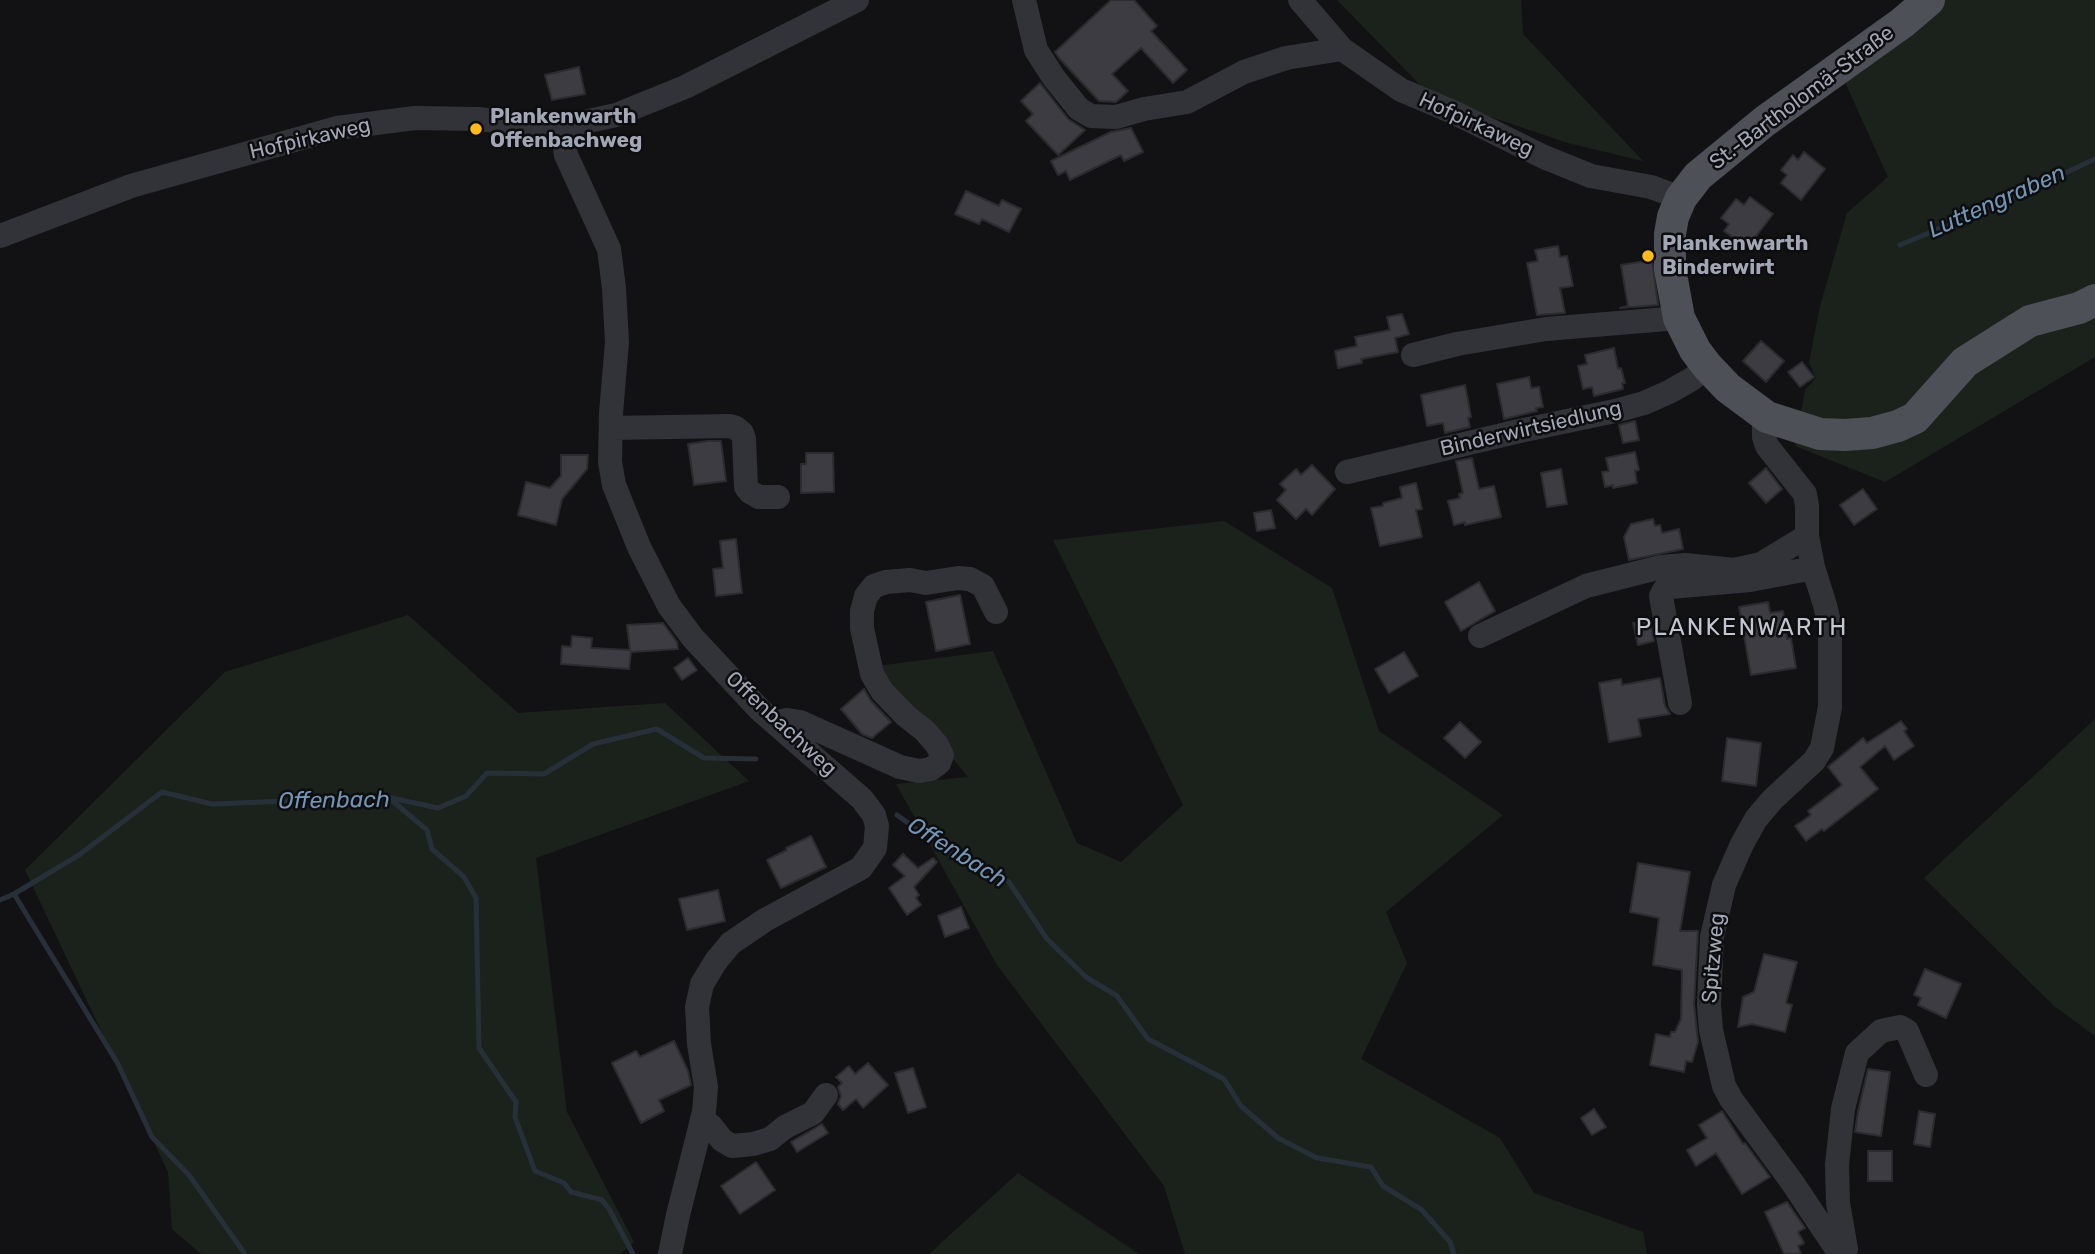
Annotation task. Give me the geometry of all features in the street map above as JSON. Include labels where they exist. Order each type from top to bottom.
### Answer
[{"type":"main road","name":"St.-Bartholomä-Straße","points":[[1929,0],[1902,23],[1765,121],[1698,176],[1681,198],[1673,217],[1669,253],[1679,318],[1695,350],[1728,388],[1768,417],[1820,434],[1872,433],[1915,418],[1965,362],[2030,321],[2079,308],[2095,300]]},
{"type":"street","name":"Hofpirkaweg","points":[[0,236],[131,186],[337,128],[415,118],[477,119],[562,127],[616,115],[684,87],[857,0]]},
{"type":"street","points":[[1024,0],[1036,50],[1079,109],[1091,116],[1116,117],[1187,102],[1244,72],[1286,58],[1342,50]]},
{"type":"street","name":"Hofpirkaweg","points":[[1300,0],[1342,50],[1401,90],[1591,176],[1651,187],[1681,198]]},
{"type":"street","name":"Offenbachweg","points":[[562,127],[566,155],[609,249],[617,342],[610,462],[614,485],[639,547],[669,606],[693,638],[760,710],[862,799],[874,815],[877,835],[875,848],[861,868],[765,920],[731,943],[702,984],[697,1007],[699,1044],[706,1087],[702,1119],[670,1254]]},
{"type":"street","points":[[1413,355],[1457,344],[1546,329],[1679,318]]},
{"type":"street","name":"Binderwirtsiedlung","points":[[1347,472],[1615,411],[1669,392],[1692,379],[1707,366]]},
{"type":"street","name":"Spitzweg","points":[[1768,417],[1764,426],[1767,446],[1805,494],[1808,506],[1807,536],[1830,627],[1830,707],[1822,748],[1814,761],[1772,800],[1756,819],[1728,875],[1717,908],[1712,937],[1711,1030],[1724,1086],[1731,1099],[1842,1254]]},
{"type":"street","points":[[611,428],[736,428],[744,439],[746,487],[760,497],[778,497]]},
{"type":"street","points":[[1480,636],[1586,586],[1661,567],[1685,565],[1734,569],[1761,564],[1807,536]]},
{"type":"street","points":[[1680,703],[1661,596],[1664,590],[1670,587],[1750,580],[1813,567]]},
{"type":"street","points":[[775,723],[787,720],[800,722],[900,767],[919,771],[931,769],[942,755],[937,745],[882,691],[872,674],[862,628],[862,611],[866,596],[874,586],[886,582],[909,580],[926,583],[970,579],[983,586],[996,612]]},
{"type":"street","points":[[1842,1254],[1846,1249],[1838,1203],[1838,1165],[1843,1109],[1857,1053],[1881,1031],[1900,1027],[1907,1031],[1926,1075]]},
{"type":"street","points":[[702,1119],[722,1140],[732,1146],[753,1144],[770,1139],[785,1127],[813,1113],[826,1095]]},
{"type":"shaded area","points":[[1337,0],[1521,0],[1523,34],[1643,161],[1568,143],[1432,97]]},
{"type":"shaded area","points":[[1944,0],[2095,0],[2095,357],[1885,482],[1795,446],[1805,390],[1816,378],[1809,363],[1820,306],[1847,213],[1888,177],[1845,82]]},
{"type":"shaded area","points":[[1224,521],[1332,588],[1379,731],[1503,815],[1386,912],[1407,963],[1361,1059],[1500,1138],[1534,1193],[1643,1232],[1647,1254],[1185,1254],[1164,1186],[997,965],[896,784],[968,777],[877,666],[993,651],[1077,843],[1121,862],[1183,805],[1053,540]]},
{"type":"shaded area","points":[[408,615],[518,713],[665,703],[749,781],[536,858],[567,1112],[634,1242],[620,1254],[201,1254],[172,1229],[168,1172],[25,870],[225,672]]},
{"type":"shaded area","points":[[2095,719],[2095,1036],[2053,1005],[1924,878]]},
{"type":"shaded area","points":[[1018,1173],[1139,1254],[929,1254]]},
{"type":"building","points":[[1111,0],[1134,0],[1157,26],[1151,31],[1187,70],[1173,83],[1141,48],[1112,74],[1128,91],[1116,102],[1099,101],[1059,58],[1055,52]]},
{"type":"building","points":[[579,67],[585,94],[552,100],[545,75]]},
{"type":"building","points":[[1040,83],[1068,119],[1085,130],[1058,155],[1026,121],[1033,114],[1021,101]]},
{"type":"building","points":[[1131,128],[1143,152],[1124,161],[1121,155],[1070,180],[1066,171],[1058,175],[1051,161],[1111,132]]},
{"type":"building","points":[[1804,152],[1825,169],[1801,200],[1781,183],[1787,175],[1781,170],[1793,155],[1798,160]]},
{"type":"building","points":[[966,191],[999,206],[1002,200],[1021,209],[1009,232],[982,219],[979,224],[955,214]]},
{"type":"building","points":[[1750,197],[1773,214],[1747,248],[1724,231],[1729,224],[1721,218],[1736,199],[1744,205]]},
{"type":"building","points":[[1558,246],[1560,257],[1567,256],[1573,286],[1560,288],[1565,313],[1537,315],[1527,263],[1538,261],[1535,250]]},
{"type":"building","points":[[1652,260],[1658,305],[1620,308],[1628,306],[1621,265]]},
{"type":"building","points":[[1402,314],[1409,334],[1395,338],[1398,352],[1361,359],[1362,363],[1338,368],[1335,351],[1357,346],[1355,337],[1390,330],[1387,317]]},
{"type":"building","points":[[1761,341],[1784,361],[1766,382],[1743,361]]},
{"type":"building","points":[[1614,348],[1618,369],[1621,368],[1625,383],[1622,383],[1623,389],[1594,396],[1592,387],[1583,389],[1578,366],[1587,364],[1585,355]]},
{"type":"building","points":[[1802,362],[1814,377],[1800,387],[1788,372]]},
{"type":"building","points":[[1529,377],[1531,388],[1539,387],[1543,407],[1504,419],[1497,384]]},
{"type":"building","points":[[1465,385],[1471,417],[1468,418],[1470,427],[1445,433],[1443,423],[1427,426],[1421,395]]},
{"type":"building","points":[[1635,421],[1639,440],[1623,443],[1619,425]]},
{"type":"building","points":[[721,441],[726,481],[694,485],[688,444]]},
{"type":"building","points":[[1635,452],[1639,470],[1635,471],[1637,483],[1605,487],[1602,472],[1609,471],[1606,458]]},
{"type":"building","points":[[806,453],[833,453],[834,492],[801,493],[801,464],[806,464]]},
{"type":"building","points":[[561,455],[588,455],[587,469],[562,499],[556,525],[518,515],[526,482],[550,488],[561,476]]},
{"type":"building","points":[[1472,458],[1479,489],[1494,486],[1501,517],[1454,525],[1448,501],[1460,498],[1459,494],[1463,493],[1456,461]]},
{"type":"building","points":[[1312,465],[1335,489],[1312,515],[1306,509],[1296,519],[1277,500],[1286,490],[1280,484],[1296,469],[1301,475]]},
{"type":"building","points":[[1766,468],[1782,489],[1766,503],[1749,483]]},
{"type":"building","points":[[1561,469],[1567,504],[1547,507],[1541,473]]},
{"type":"building","points":[[1416,483],[1422,509],[1416,510],[1422,537],[1380,546],[1371,508],[1402,498],[1400,487]]},
{"type":"building","points":[[1863,489],[1877,509],[1854,525],[1840,505]]},
{"type":"building","points":[[1271,510],[1275,528],[1257,531],[1254,513]]},
{"type":"building","points":[[1653,519],[1655,526],[1660,525],[1662,533],[1679,529],[1683,549],[1629,560],[1624,537],[1631,524]]},
{"type":"building","points":[[736,539],[742,593],[716,596],[713,569],[723,568],[720,541]]},
{"type":"building","points":[[1479,582],[1495,611],[1461,631],[1445,602]]},
{"type":"building","points":[[960,595],[970,644],[936,651],[926,602]]},
{"type":"building","points":[[1768,602],[1770,613],[1783,611],[1787,639],[1791,638],[1796,668],[1751,675],[1739,607]]},
{"type":"building","points":[[1650,620],[1654,641],[1638,645],[1633,623]]},
{"type":"building","points":[[663,623],[677,642],[678,649],[631,652],[629,669],[561,664],[562,646],[571,647],[572,636],[592,638],[591,648],[630,650],[627,625]]},
{"type":"building","points":[[1404,652],[1418,676],[1389,693],[1375,669]]},
{"type":"building","points":[[688,658],[697,670],[682,680],[674,668]]},
{"type":"building","points":[[1660,678],[1665,706],[1670,714],[1638,719],[1641,736],[1609,742],[1599,683],[1621,679],[1622,685]]},
{"type":"building","points":[[864,689],[871,701],[891,722],[872,738],[862,734],[841,709]]},
{"type":"building","points":[[1901,721],[1914,746],[1894,760],[1885,746],[1860,767],[1878,789],[1824,831],[1822,829],[1806,841],[1795,826],[1811,815],[1808,811],[1842,785],[1828,767],[1863,738],[1867,743]]},
{"type":"building","points":[[1460,722],[1481,742],[1465,758],[1444,738]]},
{"type":"building","points":[[1727,738],[1761,743],[1756,786],[1722,781]]},
{"type":"building","points":[[811,836],[826,867],[781,888],[767,860]]},
{"type":"building","points":[[903,854],[918,868],[933,858],[937,862],[914,887],[919,895],[916,898],[921,905],[907,915],[889,888],[905,876],[893,865]]},
{"type":"building","points":[[1638,863],[1690,872],[1680,931],[1698,931],[1694,1004],[1698,1042],[1692,1062],[1686,1061],[1684,1072],[1650,1065],[1656,1034],[1670,1037],[1681,1019],[1682,970],[1653,965],[1659,918],[1630,912]]},
{"type":"building","points":[[718,890],[725,921],[687,930],[679,899]]},
{"type":"building","points":[[961,907],[969,928],[945,937],[938,916]]},
{"type":"building","points":[[1764,954],[1797,962],[1786,1003],[1792,1005],[1785,1032],[1752,1024],[1738,1027],[1743,997],[1754,992]]},
{"type":"building","points":[[1925,969],[1961,984],[1946,1018],[1918,1005],[1921,998],[1914,995]]},
{"type":"building","points":[[674,1041],[688,1071],[691,1085],[659,1100],[664,1111],[641,1123],[612,1063],[636,1051],[640,1057]]},
{"type":"building","points":[[868,1063],[888,1085],[863,1108],[856,1099],[843,1110],[838,1104],[841,1096],[838,1087],[842,1083],[836,1077],[849,1066],[855,1074]]},
{"type":"building","points":[[913,1068],[926,1107],[908,1113],[895,1073]]},
{"type":"building","points":[[1868,1069],[1890,1072],[1881,1136],[1855,1132]]},
{"type":"building","points":[[1594,1109],[1606,1127],[1592,1135],[1581,1118]]},
{"type":"building","points":[[1722,1111],[1743,1144],[1745,1143],[1770,1177],[1742,1194],[1716,1153],[1696,1166],[1687,1150],[1707,1138],[1699,1125]]},
{"type":"building","points":[[1919,1111],[1935,1114],[1930,1147],[1914,1144]]},
{"type":"building","points":[[822,1124],[828,1133],[797,1152],[791,1142]]},
{"type":"building","points":[[1868,1151],[1892,1151],[1892,1181],[1868,1181]]},
{"type":"building","points":[[756,1162],[775,1190],[740,1214],[721,1186]]},
{"type":"building","points":[[1787,1202],[1805,1228],[1798,1232],[1804,1243],[1798,1246],[1801,1254],[1784,1254],[1765,1212]]},
{"type":"waterway","name":"Luttengraben","points":[[1900,245],[2003,202],[2095,159]]},
{"type":"waterway","name":"Offenbach","points":[[0,900],[79,855],[162,792],[212,804],[387,797],[438,808],[466,796],[487,773],[544,774],[593,744],[657,729],[704,758],[756,759]]},
{"type":"waterway","points":[[389,798],[427,830],[432,849],[464,877],[476,898],[479,1048],[516,1102],[515,1117],[535,1171],[564,1183],[571,1192],[602,1200],[633,1254]]},
{"type":"waterway","name":"Offenbach","points":[[897,815],[948,852],[969,857],[1009,882],[1047,939],[1086,977],[1117,996],[1148,1039],[1224,1079],[1241,1106],[1278,1138],[1317,1158],[1371,1167],[1383,1186],[1422,1210],[1450,1242],[1454,1254]]},
{"type":"waterway","points":[[14,894],[118,1064],[152,1137],[189,1175],[245,1254]]},
{"type":"place","name":"Plankenwarth Offenbachweg","points":[[476,129]]},
{"type":"place","name":"Plankenwarth Binderwirt","points":[[1648,256]]},
{"type":"district","name":"PLANKENWARTH","points":[[1742,628]]}]
